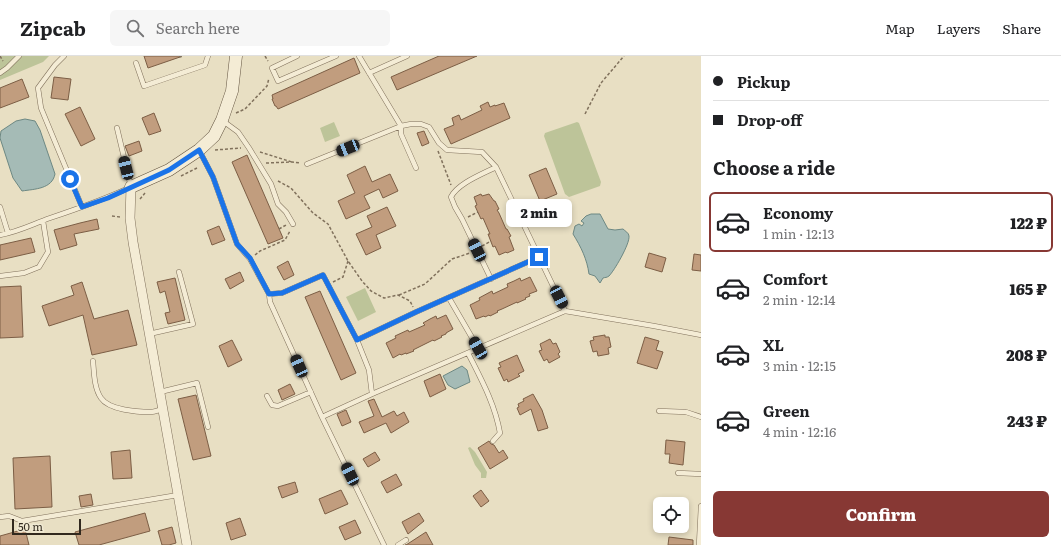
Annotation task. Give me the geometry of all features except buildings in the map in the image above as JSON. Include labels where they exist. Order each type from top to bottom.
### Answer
[{"type":"street","points":[[187,545],[132,234],[130,218],[131,187],[169,170],[199,150],[214,136],[222,120],[232,91],[236,56]]},
{"type":"lane","points":[[0,73],[19,56]]},
{"type":"lane","points":[[64,56],[55,65],[38,88],[41,108],[82,207]]},
{"type":"lane","points":[[136,62],[144,86],[205,65],[208,56]]},
{"type":"lane","points":[[297,56],[272,68],[278,81],[336,56]]},
{"type":"lane","points":[[359,56],[401,126],[401,134],[416,168]]},
{"type":"lane","points":[[369,73],[407,56]]},
{"type":"lane","points":[[222,120],[238,132],[270,184],[278,204],[286,212],[293,224]]},
{"type":"lane","points":[[308,164],[401,126],[411,124],[421,124],[429,127],[439,143],[447,150],[482,152],[496,167],[566,311]]},
{"type":"lane","points":[[0,234],[8,233],[108,198],[131,187],[116,128]]},
{"type":"lane","points":[[199,150],[213,177],[237,244],[250,258],[269,294],[270,302],[322,417],[384,545]]},
{"type":"lane","points":[[491,278],[451,197],[463,184],[496,167]]},
{"type":"lane","points":[[0,207],[8,233]]},
{"type":"lane","points":[[0,276],[24,273],[39,267],[48,252],[43,221]]},
{"type":"lane","points":[[357,340],[539,257]]},
{"type":"lane","points":[[149,334],[193,324],[178,272]]},
{"type":"lane","points":[[269,294],[282,293],[323,275],[357,340],[369,370],[372,394]]},
{"type":"lane","points":[[449,298],[478,348]]},
{"type":"lane","points":[[322,417],[566,311],[701,335]]},
{"type":"lane","points":[[468,353],[488,392],[498,419],[500,433],[493,442]]},
{"type":"lane","points":[[93,361],[97,387],[101,398],[112,406],[129,410],[152,412],[163,409]]},
{"type":"lane","points":[[160,392],[197,383],[208,427]]},
{"type":"lane","points":[[267,396],[272,405],[278,406],[311,392]]},
{"type":"lane","points":[[659,411],[686,412],[701,418]]},
{"type":"lane","points":[[678,473],[701,474]]},
{"type":"lane","points":[[0,517],[9,516],[22,521],[178,496]]},
{"type":"lane","points":[[699,545],[701,506]]},
{"type":"lane","points":[[398,545],[406,540]]},
{"type":"path","points":[[180,56],[183,56]]},
{"type":"path","points":[[222,120],[245,109],[267,86],[272,68],[265,56]]},
{"type":"path","points":[[585,114],[601,83],[624,56]]},
{"type":"path","points":[[437,149],[454,192]]},
{"type":"path","points":[[258,163],[292,162],[308,164]]},
{"type":"path","points":[[178,177],[197,168]]},
{"type":"path","points":[[278,181],[291,188],[313,213],[328,224],[348,261],[362,281],[371,291],[384,298],[398,295],[424,284],[452,259],[477,250],[491,241]]},
{"type":"path","points":[[140,198],[145,192]]},
{"type":"path","points":[[462,219],[478,212]]},
{"type":"path","points":[[250,258],[260,251],[285,240],[293,224]]},
{"type":"path","points":[[329,285],[343,277],[348,261]]},
{"type":"path","points":[[398,295],[410,301],[416,312]]},
{"type":"green space","points":[[0,56],[49,56],[43,62],[0,80]]},
{"type":"green space","points":[[334,122],[340,136],[325,142],[320,128]]},
{"type":"green space","points":[[577,122],[579,123],[601,182],[600,186],[569,197],[565,194],[544,136],[545,133]]},
{"type":"green space","points":[[365,288],[376,312],[358,321],[346,297]]},
{"type":"green space","points":[[470,447],[475,452],[487,472],[486,478],[481,478],[481,473],[475,465],[468,448]]},
{"type":"water","points":[[25,119],[35,121],[40,130],[55,174],[53,179],[47,185],[37,189],[22,191],[13,178],[0,138],[1,131],[16,121]]},
{"type":"water","points":[[591,214],[600,214],[608,229],[623,229],[629,236],[627,245],[618,263],[609,276],[603,278],[600,283],[595,276],[589,274],[583,253],[573,234],[575,226],[579,224],[582,226],[584,223],[581,221],[586,216]]},
{"type":"water","points":[[462,366],[467,370],[470,382],[455,389],[448,385],[443,376]]},
{"type":"route","points":[[70,179],[82,207],[108,198],[169,170],[199,150],[213,177],[237,244],[250,258],[269,294],[282,293],[323,275],[357,340],[539,257]]}]
